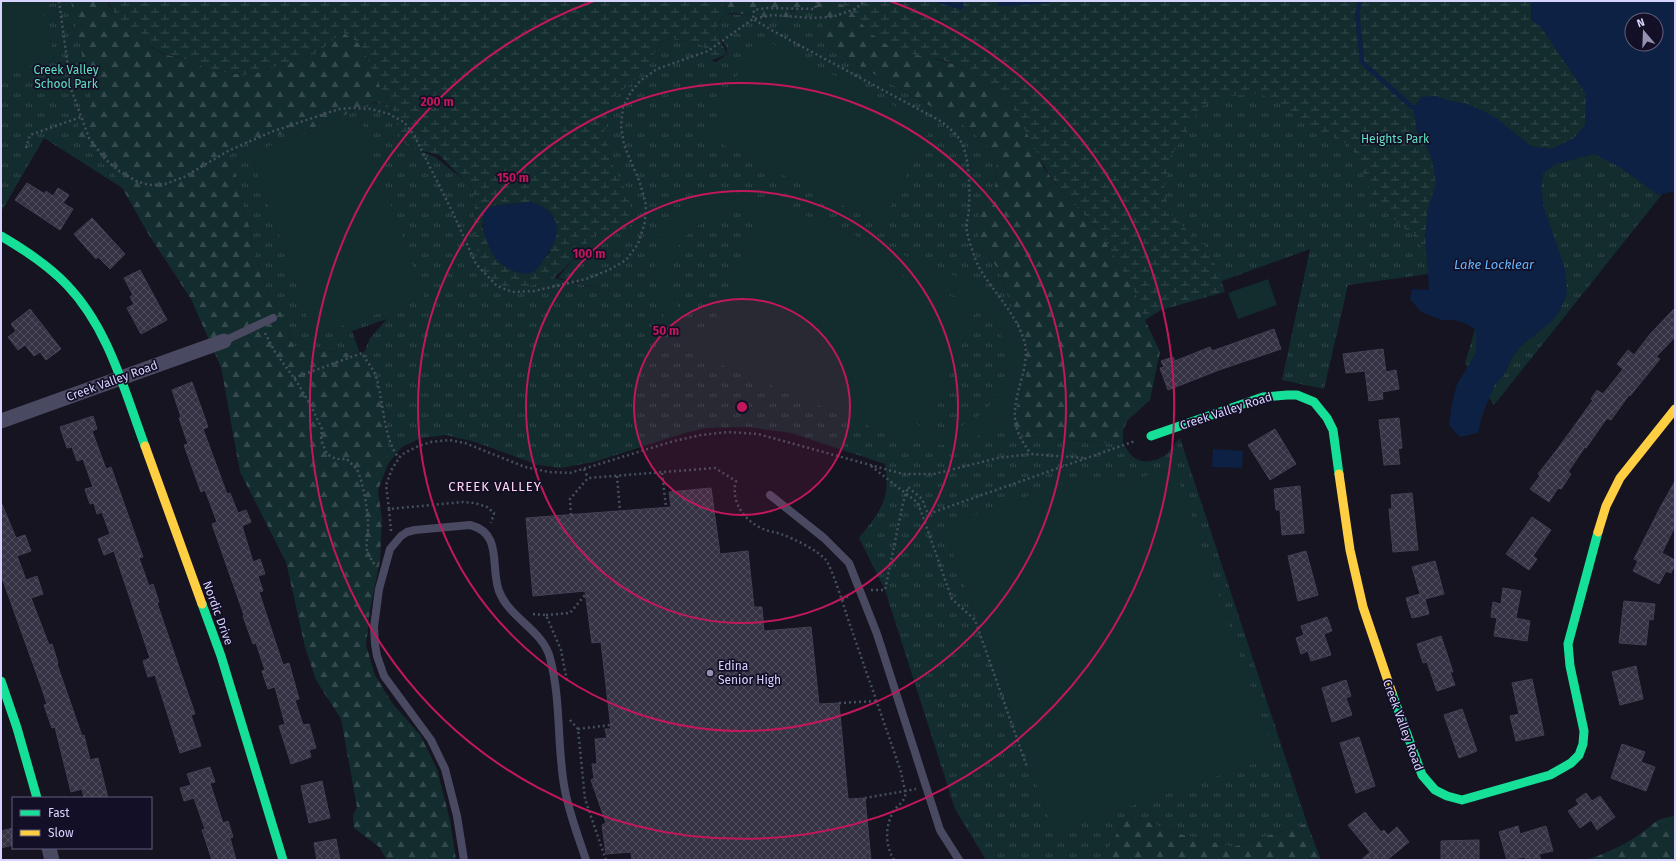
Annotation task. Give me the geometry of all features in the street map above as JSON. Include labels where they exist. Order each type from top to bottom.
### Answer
[{"type":"street","name":"Nordic Drive","points":[[1,236],[24,248],[49,266],[76,294],[97,325],[121,378],[221,656],[283,860]]},
{"type":"street","name":"Creek Valley Road","points":[[1,421],[224,341]]},
{"type":"street","name":"Creek Valley Road","points":[[1151,436],[1263,397],[1278,394],[1303,396],[1314,402],[1326,415],[1333,430],[1350,550],[1363,607],[1418,768],[1423,779],[1432,789],[1449,798],[1462,800],[1554,774],[1575,760],[1582,749],[1584,732],[1568,658],[1568,644],[1597,535],[1606,506],[1620,478],[1675,409]]},
{"type":"street","points":[[1,681],[17,728],[37,797]]},
{"type":"street","points":[[49,849],[52,860]]},
{"type":"lane","points":[[224,341],[273,318]]},
{"type":"lane","points":[[770,495],[824,538],[849,563],[877,634],[940,830],[959,860]]},
{"type":"lane","points":[[464,860],[457,816],[445,769],[431,740],[384,676],[377,656],[374,627],[379,589],[390,549],[394,542],[407,532],[470,525],[479,527],[490,539],[497,583],[505,604],[544,644],[550,657],[554,676],[564,783],[575,829],[586,860]]},
{"type":"path","points":[[59,1],[71,90],[88,138],[105,160],[119,171],[136,181],[149,185],[165,184],[184,177],[228,151],[271,132],[339,109],[370,108],[389,114],[404,122],[414,135],[452,211],[476,264],[497,286],[512,292],[534,291],[586,279],[608,270],[626,260],[638,244],[645,222],[646,205],[640,183],[624,145],[621,126],[623,108],[631,92],[640,81],[656,69],[708,51],[753,19],[773,15],[811,18],[832,17],[855,9],[865,1]]},
{"type":"path","points":[[753,19],[754,10],[767,8],[814,9],[817,1]]},
{"type":"path","points":[[753,19],[935,118],[948,126],[959,138],[966,156],[970,189],[966,229],[970,245],[979,267],[1018,325],[1025,346],[1025,367],[1014,411],[1015,425],[1020,440],[1031,454]]},
{"type":"path","points":[[26,148],[30,135],[81,117]]},
{"type":"path","points":[[252,328],[264,331],[275,352],[294,378],[311,406],[322,429],[321,440],[327,454],[336,459],[346,459],[356,469],[366,501],[368,530],[366,549],[374,563],[384,574]]},
{"type":"path","points":[[294,378],[362,353],[376,376],[389,437],[393,450],[399,458]]},
{"type":"path","points":[[389,509],[386,485],[392,469],[399,458],[416,447],[431,442],[449,440],[466,443],[525,467],[549,472],[570,473],[674,441],[701,435],[728,432],[758,434],[903,474],[934,474],[998,458],[1031,454],[1084,458]]},
{"type":"path","points":[[886,590],[908,487],[922,499],[928,514],[1084,458],[1151,436]]},
{"type":"path","points":[[870,465],[918,503],[952,599],[975,620],[1027,768]]},
{"type":"path","points":[[571,515],[570,499],[588,478],[715,468],[736,481],[734,489],[737,504],[744,515],[752,523],[766,530],[780,533],[803,544],[826,560],[842,600],[901,772],[906,796],[894,810],[889,822],[887,833],[888,849],[894,860]]},
{"type":"path","points":[[584,469],[588,478]]},
{"type":"path","points":[[662,472],[666,507]]},
{"type":"path","points":[[617,476],[620,511]]},
{"type":"path","points":[[546,615],[570,612],[585,595]]},
{"type":"path","points":[[839,703],[876,701]]},
{"type":"path","points":[[578,729],[610,725]]},
{"type":"path","points":[[865,798],[926,787]]},
{"type":"green space","name":"Creek Valley School Park","points":[[1,1],[107,1],[188,230],[44,138],[1,212]]},
{"type":"green space","points":[[1,1],[40,1],[55,61],[1,73]]},
{"type":"green space","points":[[71,1],[107,1],[109,6],[143,42],[163,54],[189,60],[209,70],[243,75],[260,72],[317,53],[343,32],[361,45],[375,77],[392,108],[375,102],[355,109],[333,122],[307,130],[254,139],[229,154],[229,162],[235,171],[241,200],[250,230],[253,249],[268,292],[286,320],[293,345],[303,349],[360,354],[365,351],[386,409],[388,464],[378,490],[382,519],[380,561],[370,610],[366,645],[375,675],[392,703],[421,736],[437,769],[450,820],[456,860],[387,860],[379,847],[354,828],[353,816],[357,807],[341,719],[316,680],[305,647],[286,562],[240,472],[221,367],[191,299],[149,235],[115,175],[72,136],[92,104]]},
{"type":"green space","points":[[107,1],[717,1],[733,13],[724,14],[718,26],[719,38],[727,54],[711,61],[703,46],[697,42],[669,39],[660,43],[637,78],[611,100],[604,133],[613,165],[628,195],[634,223],[622,231],[600,231],[593,235],[575,258],[554,278],[523,288],[505,288],[480,271],[474,231],[475,205],[472,188],[439,155],[418,150],[406,145],[399,135],[396,116],[375,77],[361,45],[343,32],[317,53],[260,72],[243,75],[209,70],[189,60],[164,54],[143,42],[125,29]],"holes":[[[531,202],[550,252],[545,258],[510,269],[496,261],[482,226],[485,210],[494,206]]]},
{"type":"green space","points":[[717,1],[835,1],[846,6],[857,17],[928,57],[960,66],[995,90],[1012,106],[1036,148],[1044,168],[1062,192],[1099,230],[1134,290],[1145,320],[1160,352],[1150,400],[1127,421],[1123,431],[1123,444],[1027,437],[1004,423],[1016,407],[1021,397],[1025,377],[1026,351],[1000,272],[982,246],[978,235],[977,221],[982,208],[995,187],[997,161],[991,150],[967,127],[825,46],[822,37],[822,23],[812,13],[801,9],[791,11],[787,23],[770,21],[751,15],[733,13]]},
{"type":"green space","points":[[832,1],[1533,1],[1531,6],[1531,20],[1541,27],[1586,94],[1585,125],[1574,138],[1552,149],[1531,146],[1496,118],[1465,103],[1450,102],[1436,96],[1417,132],[1431,158],[1436,181],[1427,217],[1426,236],[1428,260],[1417,239],[1380,207],[1370,192],[1355,153],[1347,144],[1322,132],[1277,102],[1258,93],[1222,97],[1200,107],[1171,156],[1164,189],[1169,212],[1194,237],[1204,244],[1218,270],[1225,292],[1161,310],[1145,320],[1134,290],[1099,230],[1062,192],[1047,171],[1012,106],[995,90],[960,66],[942,60],[906,53],[887,45],[871,34],[846,6]]},
{"type":"green space","name":"Heights Park","points":[[1024,1],[1675,1],[1675,178],[1494,405],[1465,363],[1494,265],[1348,285],[1324,389],[1282,380],[1310,249],[1134,313]]},
{"type":"green space","points":[[801,8],[809,11],[821,21],[825,46],[967,127],[991,150],[997,161],[995,187],[982,208],[988,255],[1000,272],[1023,340],[1016,407],[1004,423],[1027,437],[1123,444],[1134,457],[1142,461],[1158,459],[1165,455],[1180,438],[1307,823],[1233,847],[1180,834],[1128,814],[1102,860],[986,860],[955,809],[885,590],[859,538],[878,512],[885,496],[885,464],[791,433],[747,427],[706,428],[685,433],[594,462],[561,468],[538,465],[475,442],[446,435],[421,438],[402,447],[388,464],[386,409],[365,351],[370,338],[387,319],[352,331],[360,354],[303,349],[293,345],[286,320],[268,292],[253,249],[250,230],[241,200],[235,171],[229,162],[229,155],[241,146],[255,139],[324,125],[359,107],[373,103],[387,105],[397,117],[406,145],[435,157],[472,188],[475,205],[474,231],[540,282],[554,278],[610,291],[558,278],[593,235],[600,231],[610,232],[613,165],[604,133],[611,100],[637,78],[660,43],[669,39],[697,42],[703,46],[712,61],[716,62],[727,54],[727,49],[718,34],[719,23],[724,14],[751,15],[770,21]]},
{"type":"green space","points":[[757,36],[932,125],[881,225],[706,136]]},
{"type":"green space","points":[[359,115],[424,297],[314,336],[250,153]]},
{"type":"green space","points":[[717,192],[756,196],[982,287],[1011,314],[1020,331],[1024,344],[1026,373],[1024,387],[1013,413],[1003,423],[990,431],[965,440],[937,445],[905,441],[688,351],[675,335],[665,319],[658,297],[655,278],[656,250],[664,231],[691,204]],"holes":[[[734,211],[753,212],[756,218],[707,338],[691,330],[681,314],[675,300],[671,282],[673,267],[682,241],[693,229],[705,221]],[[836,250],[978,305],[995,322],[1006,347],[1007,375],[997,398],[980,415],[960,427],[929,429],[878,408],[928,427],[977,307]]]},
{"type":"green space","points":[[1268,279],[1277,305],[1238,319],[1228,293]]},
{"type":"green space","points":[[1174,467],[1275,756],[1054,833],[948,540],[955,522],[1080,477],[1117,485]]},
{"type":"green space","points":[[1128,814],[1180,834],[1233,847],[1307,823],[1321,860],[1102,860]]},
{"type":"green space","points":[[1675,816],[1675,860],[1586,860],[1625,843],[1643,832],[1658,820]]},
{"type":"water","name":"Lake Locklear","points":[[1533,1],[1675,1],[1675,191],[1658,195],[1620,167],[1594,154],[1556,164],[1543,173],[1541,188],[1544,208],[1565,269],[1567,293],[1560,311],[1551,322],[1521,346],[1512,358],[1504,375],[1494,386],[1483,413],[1478,433],[1460,437],[1449,425],[1452,403],[1457,384],[1476,353],[1476,330],[1465,323],[1453,320],[1442,320],[1421,312],[1410,299],[1412,289],[1429,290],[1425,235],[1428,208],[1436,185],[1433,163],[1427,147],[1417,132],[1413,108],[1422,97],[1436,96],[1450,101],[1465,103],[1483,111],[1496,118],[1531,146],[1552,149],[1574,138],[1585,125],[1586,94],[1541,27],[1531,20],[1531,6]]},
{"type":"water","points":[[531,202],[549,211],[554,217],[557,232],[551,248],[539,267],[531,273],[524,274],[518,273],[504,266],[494,256],[485,236],[483,221],[485,210],[494,206]]},
{"type":"water","points":[[1213,449],[1243,451],[1242,468],[1212,467]]},
{"type":"building","points":[[27,183],[45,194],[46,191],[53,196],[58,188],[69,195],[63,203],[73,209],[60,230],[15,200]]},
{"type":"building","points":[[92,218],[125,254],[110,269],[98,257],[96,259],[74,234]]},
{"type":"building","points":[[140,270],[167,320],[141,334],[127,308],[134,304],[130,297],[133,295],[124,278]]},
{"type":"building","points":[[1675,308],[1675,337],[1656,357],[1660,359],[1630,396],[1629,395],[1611,420],[1607,418],[1586,448],[1585,447],[1568,472],[1571,474],[1561,489],[1558,488],[1549,502],[1530,489],[1540,476],[1538,474],[1593,400],[1591,399],[1597,390],[1603,394],[1623,369],[1617,364],[1628,350],[1634,355],[1651,333]]},
{"type":"building","points":[[30,309],[61,349],[46,360],[40,352],[34,356],[25,345],[18,350],[8,337],[16,331],[11,324]]},
{"type":"building","points":[[1274,329],[1281,349],[1219,370],[1168,390],[1160,368],[1164,367],[1161,361],[1173,357],[1175,361],[1210,347],[1212,351]]},
{"type":"building","points":[[1383,349],[1386,372],[1396,370],[1399,389],[1382,392],[1383,399],[1369,401],[1365,371],[1346,373],[1343,354]]},
{"type":"building","points":[[192,382],[208,427],[203,429],[227,494],[230,493],[238,513],[246,510],[251,522],[242,526],[253,562],[260,559],[265,574],[258,576],[263,591],[259,592],[283,665],[289,663],[299,699],[295,700],[303,725],[309,724],[316,748],[309,750],[311,757],[291,764],[279,726],[285,724],[275,687],[268,689],[262,671],[265,670],[256,643],[253,644],[212,524],[217,522],[205,490],[201,492],[184,445],[188,444],[179,418],[181,417],[172,390]]},
{"type":"building","points":[[93,416],[97,429],[92,431],[106,469],[111,467],[143,557],[139,558],[149,586],[153,584],[159,602],[157,603],[195,714],[191,715],[201,746],[180,753],[155,675],[148,677],[143,661],[150,658],[114,551],[104,555],[98,539],[110,534],[102,512],[97,514],[94,503],[90,504],[85,489],[93,487],[83,459],[77,461],[72,447],[67,448],[60,427]]},
{"type":"building","points":[[1399,418],[1402,448],[1398,449],[1400,464],[1384,465],[1379,420]]},
{"type":"building","points":[[1275,429],[1296,464],[1270,480],[1248,445]]},
{"type":"building","points":[[1675,481],[1675,526],[1662,553],[1675,560],[1675,565],[1671,573],[1666,571],[1659,584],[1633,571],[1638,561],[1634,559]]},
{"type":"building","points":[[1300,486],[1304,533],[1282,535],[1280,510],[1276,510],[1274,489]]},
{"type":"building","name":"Edina Senior High","points":[[711,488],[720,554],[748,551],[754,607],[762,607],[764,631],[811,627],[819,704],[839,703],[848,799],[865,798],[871,860],[632,860],[631,852],[606,854],[602,825],[606,823],[591,780],[594,778],[592,764],[597,764],[595,739],[607,738],[605,729],[611,729],[601,642],[592,643],[585,591],[533,596],[526,518],[671,507],[669,492]]},
{"type":"building","points":[[1412,493],[1418,550],[1393,552],[1389,509],[1392,509],[1391,495]]},
{"type":"building","points":[[1,502],[16,538],[25,535],[31,551],[17,556],[26,580],[37,576],[43,594],[31,598],[49,645],[52,644],[58,663],[57,664],[82,736],[84,735],[90,760],[98,758],[108,797],[84,797],[82,789],[71,792],[55,727],[52,728],[44,705],[47,704],[41,686],[1,575]]},
{"type":"building","points":[[1532,517],[1551,530],[1533,556],[1537,559],[1529,570],[1506,554]]},
{"type":"building","points":[[1306,551],[1318,595],[1298,601],[1288,556]]},
{"type":"building","points":[[1435,561],[1444,594],[1425,599],[1429,614],[1412,618],[1406,598],[1420,594],[1412,567]]},
{"type":"building","points":[[1503,588],[1521,591],[1516,618],[1530,621],[1527,641],[1494,636],[1497,618],[1491,617],[1493,602],[1501,604]]},
{"type":"building","points":[[1624,601],[1655,604],[1653,620],[1649,619],[1646,645],[1619,643]]},
{"type":"building","points":[[1327,617],[1332,631],[1324,634],[1331,655],[1311,661],[1308,651],[1301,654],[1296,638],[1304,635],[1301,626]]},
{"type":"building","points":[[1441,636],[1453,672],[1450,672],[1455,685],[1437,691],[1427,662],[1423,663],[1417,644]]},
{"type":"building","points":[[1636,666],[1643,699],[1620,705],[1612,672]]},
{"type":"building","points":[[1532,679],[1544,735],[1516,741],[1510,716],[1519,714],[1512,683]]},
{"type":"building","points":[[1346,680],[1351,696],[1346,698],[1352,715],[1332,722],[1322,688]]},
{"type":"building","points":[[1462,709],[1477,751],[1459,758],[1444,715]]},
{"type":"building","points":[[1359,737],[1375,786],[1356,793],[1340,743]]},
{"type":"building","points":[[1622,744],[1645,752],[1641,762],[1655,767],[1646,791],[1611,778]]},
{"type":"building","points":[[210,767],[215,782],[210,783],[223,823],[228,821],[233,837],[230,838],[236,860],[212,860],[202,830],[205,829],[194,798],[184,801],[180,788],[191,785],[187,774]]},
{"type":"building","points":[[322,781],[330,818],[309,823],[301,786]]},
{"type":"building","points":[[1586,793],[1592,801],[1600,796],[1615,817],[1597,830],[1591,820],[1580,828],[1568,811],[1579,804],[1576,800]]},
{"type":"building","points":[[1365,812],[1381,832],[1384,830],[1388,835],[1397,827],[1409,842],[1387,860],[1361,860],[1370,852],[1348,825]]},
{"type":"building","points":[[1518,826],[1520,834],[1546,826],[1553,851],[1539,854],[1541,860],[1526,860],[1525,857],[1507,860],[1499,832]]},
{"type":"building","points":[[12,828],[12,845],[1,848],[1,831]]},
{"type":"building","points":[[336,839],[340,860],[317,860],[314,843]]},
{"type":"building","points":[[1479,840],[1479,860],[1441,860],[1441,841]]},
{"type":"waterway","points":[[940,1],[961,7],[961,1]]},
{"type":"waterway","points":[[1001,1],[1000,4],[1048,1]]},
{"type":"waterway","points":[[1360,1],[1357,13],[1362,62],[1413,108]]},
{"type":"traffic: fast","points":[[1,236],[44,264],[67,285],[82,302],[105,341],[114,361],[145,446]]},
{"type":"traffic: fast","points":[[1151,436],[1263,397],[1297,395],[1314,402],[1327,418],[1333,430],[1339,474]]},
{"type":"traffic: fast","points":[[1392,693],[1422,775],[1435,790],[1447,796],[1462,800],[1550,775],[1571,763],[1579,755],[1583,744],[1584,731],[1570,666],[1568,644],[1598,532]]},
{"type":"traffic: fast","points":[[202,604],[221,656],[283,860]]},
{"type":"traffic: fast","points":[[1,681],[17,728],[37,797]]},
{"type":"traffic: slow","points":[[1598,532],[1606,506],[1620,478],[1675,409]]},
{"type":"traffic: slow","points":[[145,446],[202,604]]},
{"type":"traffic: slow","points":[[1339,474],[1350,550],[1363,607],[1392,693]]},
{"type":"place","name":"Edina Senior High","points":[[710,673]]},
{"type":"district","name":"CREEK VALLEY","points":[[495,486]]}]
